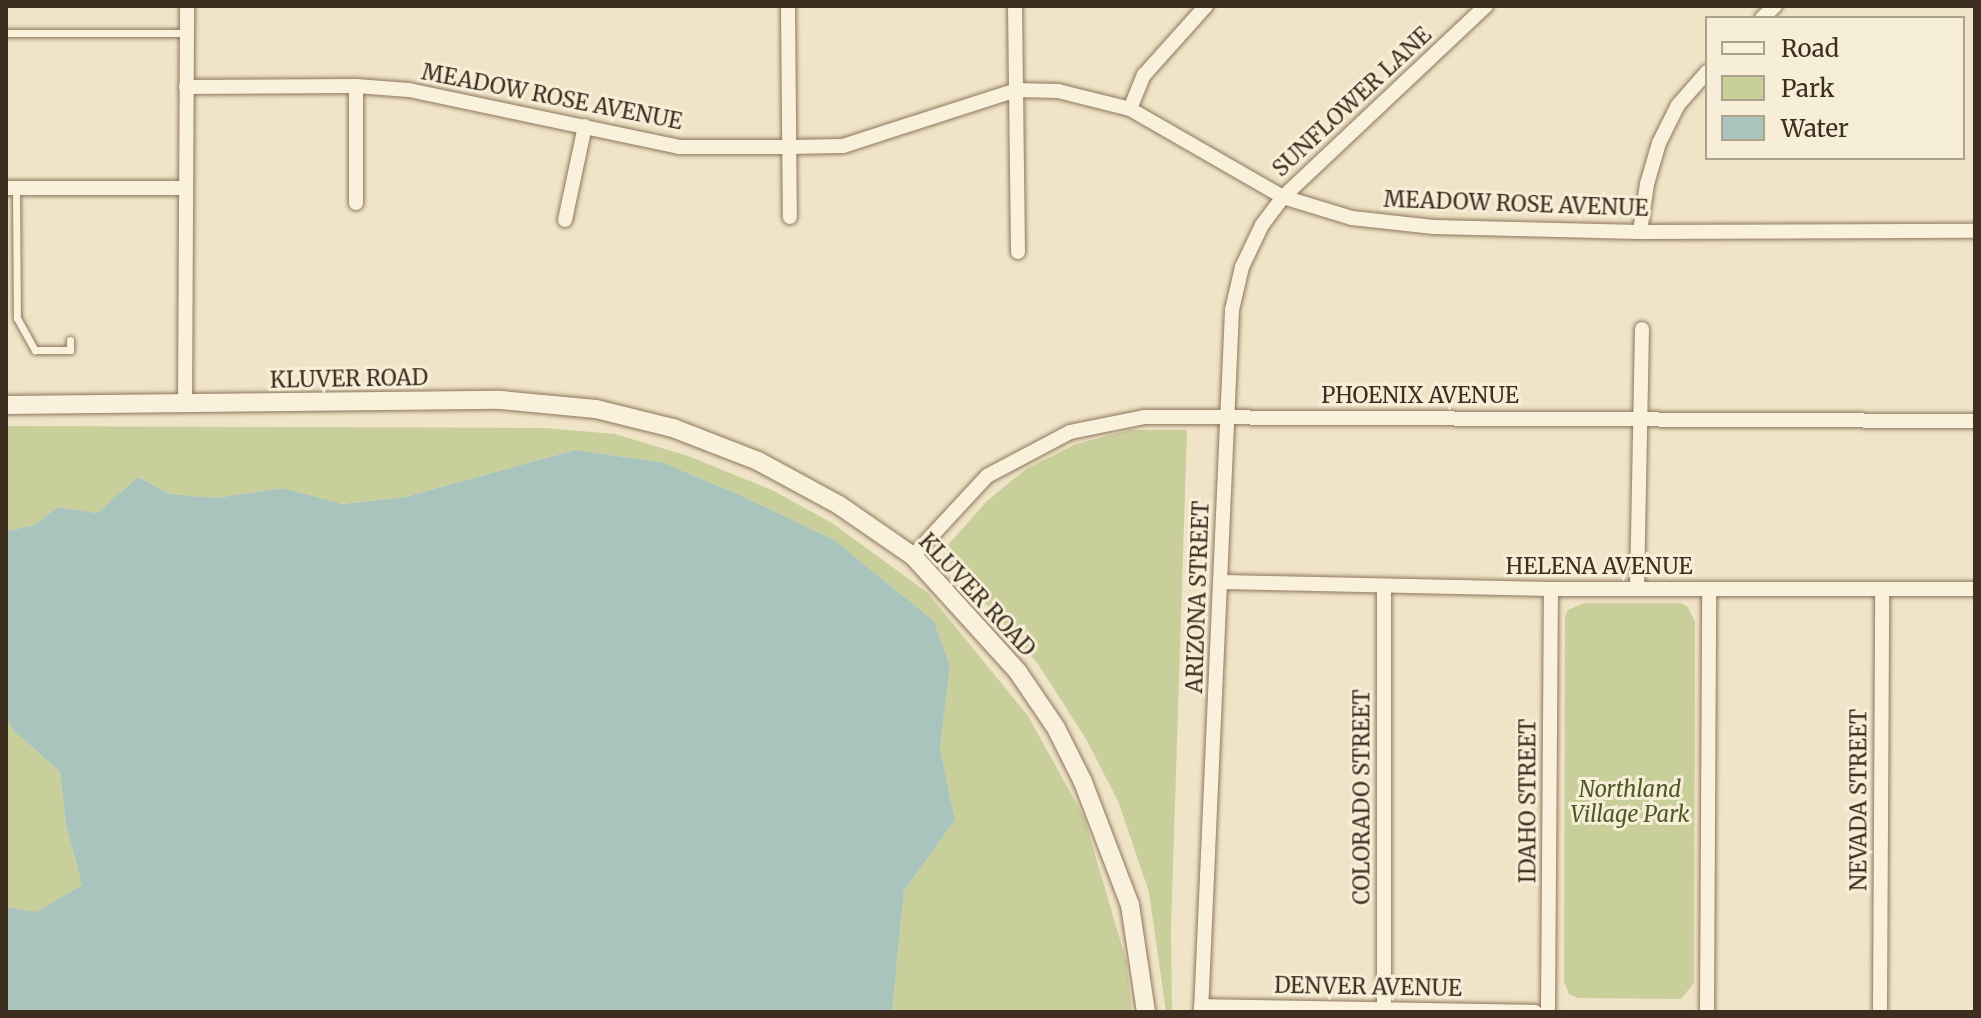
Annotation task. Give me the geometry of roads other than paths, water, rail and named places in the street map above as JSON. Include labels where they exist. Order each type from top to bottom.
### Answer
[{"type":"street","points":[[185,405],[187,6]]},
{"type":"street","points":[[788,6],[790,217]]},
{"type":"street","points":[[1015,6],[1018,252]]},
{"type":"street","points":[[1130,109],[1144,75],[1206,6]]},
{"type":"street","name":"SUNFLOWER LANE","points":[[1283,197],[1486,6]]},
{"type":"street","points":[[1640,232],[1647,184],[1659,143],[1678,105],[1705,74]]},
{"type":"street","points":[[356,86],[356,203]]},
{"type":"street","name":"MEADOW ROSE AVENUE","points":[[186,87],[356,86],[409,90],[679,147],[843,146],[1016,90],[1058,91],[1130,109],[1283,197],[1352,218],[1434,227],[1640,232],[1975,231]]},
{"type":"street","points":[[565,220],[585,126]]},
{"type":"street","points":[[11,188],[186,188]]},
{"type":"street","name":"ARIZONA STREET","points":[[1201,1009],[1232,310],[1242,267],[1262,225],[1283,197]]},
{"type":"street","points":[[1637,589],[1642,329]]},
{"type":"street","name":"KLUVER ROAD","points":[[6,405],[501,400],[596,409],[673,428],[758,461],[839,505],[913,556],[1018,672],[1069,755],[1108,840],[1130,905],[1146,1012]]},
{"type":"street","name":"PHOENIX AVENUE","points":[[913,556],[987,476],[1070,432],[1145,417],[1975,421]]},
{"type":"street","name":"HELENA AVENUE","points":[[1222,582],[1551,589],[1975,589]]},
{"type":"street","name":"COLORADO STREET","points":[[1384,586],[1384,1008]]},
{"type":"street","name":"IDAHO STREET","points":[[1548,1012],[1551,589]]},
{"type":"street","points":[[1707,1012],[1709,589]]},
{"type":"street","name":"NEVADA STREET","points":[[1880,1012],[1882,589]]},
{"type":"street","name":"DENVER AVENUE","points":[[1201,1009],[1384,1008],[1535,1012]]},
{"type":"lane","points":[[6,33],[186,33]]},
{"type":"lane","points":[[11,188],[17,318],[35,350],[70,350],[70,340]]},
{"type":"water","points":[[575,450],[661,462],[738,494],[834,540],[934,621],[950,666],[940,748],[955,820],[904,891],[892,1012],[6,1012],[6,907],[36,912],[82,885],[66,825],[60,772],[13,730],[6,717],[6,531],[35,525],[58,507],[97,513],[138,477],[170,494],[215,498],[283,488],[342,504],[405,497]]},
{"type":"park label","name":"Northland Village Park","points":[[1630,802]]}]
